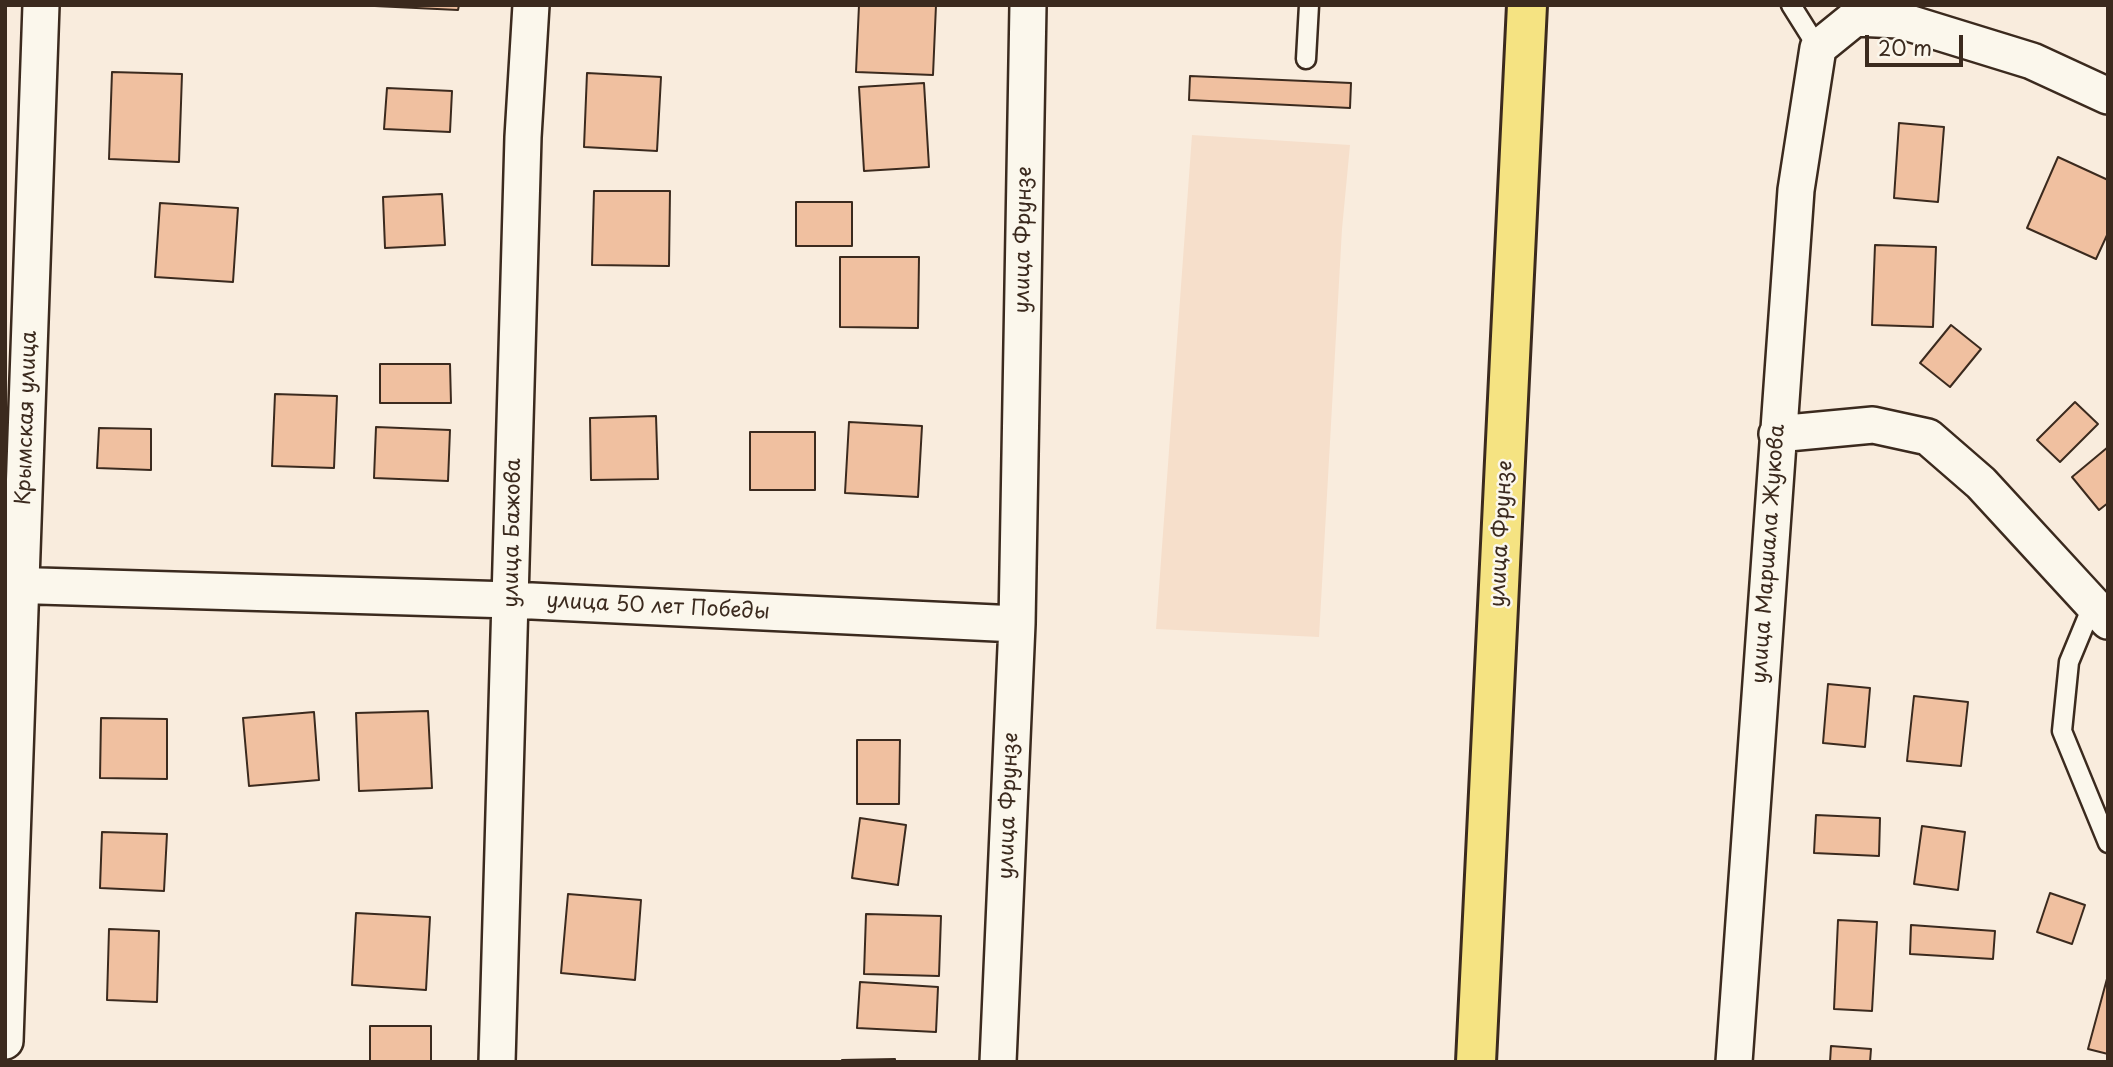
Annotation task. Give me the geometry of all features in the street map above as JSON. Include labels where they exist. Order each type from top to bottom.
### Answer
[{"type":"main road","name":"улица Фрунзе","points":[[1476,1062],[1527,5]]},
{"type":"street","name":"Крымская улица","points":[[5,1041],[13,585],[41,5]]},
{"type":"street","name":"улица Бажова","points":[[497,1062],[523,137],[530,5]]},
{"type":"street","name":"улица Фрунзе","points":[[998,1062],[1017,624],[1028,5]]},
{"type":"street","points":[[1818,48],[1855,18],[1899,20],[2032,61],[2108,96]]},
{"type":"street","name":"улица Маршала Жукова","points":[[1734,1062],[1796,190],[1818,48]]},
{"type":"street","points":[[1777,434],[1873,425],[1928,437],[1981,483],[2100,613]]},
{"type":"street","name":"улица 50 лет Победы","points":[[13,585],[511,600],[1017,624]]},
{"type":"lane","points":[[1306,59],[1309,5]]},
{"type":"lane","points":[[1791,5],[1818,48]]},
{"type":"lane","points":[[2100,613],[2069,662],[2062,731],[2108,844]]},
{"type":"shaded area","points":[[1192,135],[1350,145],[1342,229],[1319,637],[1156,629]]},
{"type":"building","points":[[354,5],[459,5],[458,10]]},
{"type":"building","points":[[859,5],[936,5],[933,75],[856,72]]},
{"type":"building","points":[[112,72],[182,74],[179,162],[109,159]]},
{"type":"building","points":[[587,73],[661,77],[657,151],[584,147]]},
{"type":"building","points":[[1190,76],[1351,83],[1350,108],[1189,100]]},
{"type":"building","points":[[924,83],[929,167],[864,171],[859,87]]},
{"type":"building","points":[[387,88],[452,91],[450,132],[384,129]]},
{"type":"building","points":[[1899,123],[1944,127],[1938,202],[1894,198]]},
{"type":"building","points":[[2058,157],[2108,180],[2108,233],[2096,259],[2027,228]]},
{"type":"building","points":[[594,191],[670,191],[669,266],[592,265]]},
{"type":"building","points":[[442,194],[445,245],[385,248],[383,197]]},
{"type":"building","points":[[796,202],[852,202],[852,246],[796,246]]},
{"type":"building","points":[[160,203],[238,208],[233,282],[155,277]]},
{"type":"building","points":[[1875,245],[1936,247],[1933,327],[1872,325]]},
{"type":"building","points":[[840,257],[919,257],[918,328],[840,327]]},
{"type":"building","points":[[1951,325],[1981,349],[1950,387],[1920,363]]},
{"type":"building","points":[[380,364],[450,364],[451,403],[380,403]]},
{"type":"building","points":[[275,394],[337,396],[334,468],[272,466]]},
{"type":"building","points":[[2075,402],[2098,424],[2060,462],[2037,440]]},
{"type":"building","points":[[656,416],[658,479],[591,480],[590,418]]},
{"type":"building","points":[[849,422],[922,426],[918,497],[845,493]]},
{"type":"building","points":[[376,427],[450,430],[448,481],[374,478]]},
{"type":"building","points":[[99,428],[151,429],[151,470],[97,468]]},
{"type":"building","points":[[750,432],[815,432],[815,490],[750,490]]},
{"type":"building","points":[[2108,447],[2108,503],[2099,510],[2072,477]]},
{"type":"building","points":[[1828,684],[1870,688],[1865,747],[1823,743]]},
{"type":"building","points":[[1914,696],[1968,702],[1961,766],[1907,761]]},
{"type":"building","points":[[428,711],[432,788],[359,791],[356,713]]},
{"type":"building","points":[[314,712],[319,780],[249,786],[243,718]]},
{"type":"building","points":[[101,718],[167,719],[167,779],[100,778]]},
{"type":"building","points":[[857,740],[900,740],[899,804],[857,804]]},
{"type":"building","points":[[1816,815],[1880,818],[1879,856],[1814,853]]},
{"type":"building","points":[[860,818],[906,825],[898,885],[852,878]]},
{"type":"building","points":[[1922,826],[1965,832],[1958,890],[1914,884]]},
{"type":"building","points":[[102,832],[167,834],[164,891],[100,888]]},
{"type":"building","points":[[2050,893],[2085,905],[2072,944],[2037,932]]},
{"type":"building","points":[[568,894],[641,900],[635,980],[561,973]]},
{"type":"building","points":[[356,913],[430,917],[426,990],[352,985]]},
{"type":"building","points":[[866,914],[941,916],[939,976],[864,974]]},
{"type":"building","points":[[1838,920],[1877,922],[1872,1011],[1834,1009]]},
{"type":"building","points":[[1911,925],[1995,931],[1993,959],[1910,954]]},
{"type":"building","points":[[109,929],[159,931],[157,1002],[107,1000]]},
{"type":"building","points":[[2108,975],[2108,1054],[2088,1049]]},
{"type":"building","points":[[860,982],[938,987],[936,1032],[857,1028]]},
{"type":"building","points":[[370,1026],[431,1026],[431,1062],[370,1062]]},
{"type":"building","points":[[1831,1046],[1871,1049],[1870,1062],[1830,1062]]},
{"type":"building","points":[[895,1059],[895,1062],[842,1062],[842,1060]]}]
